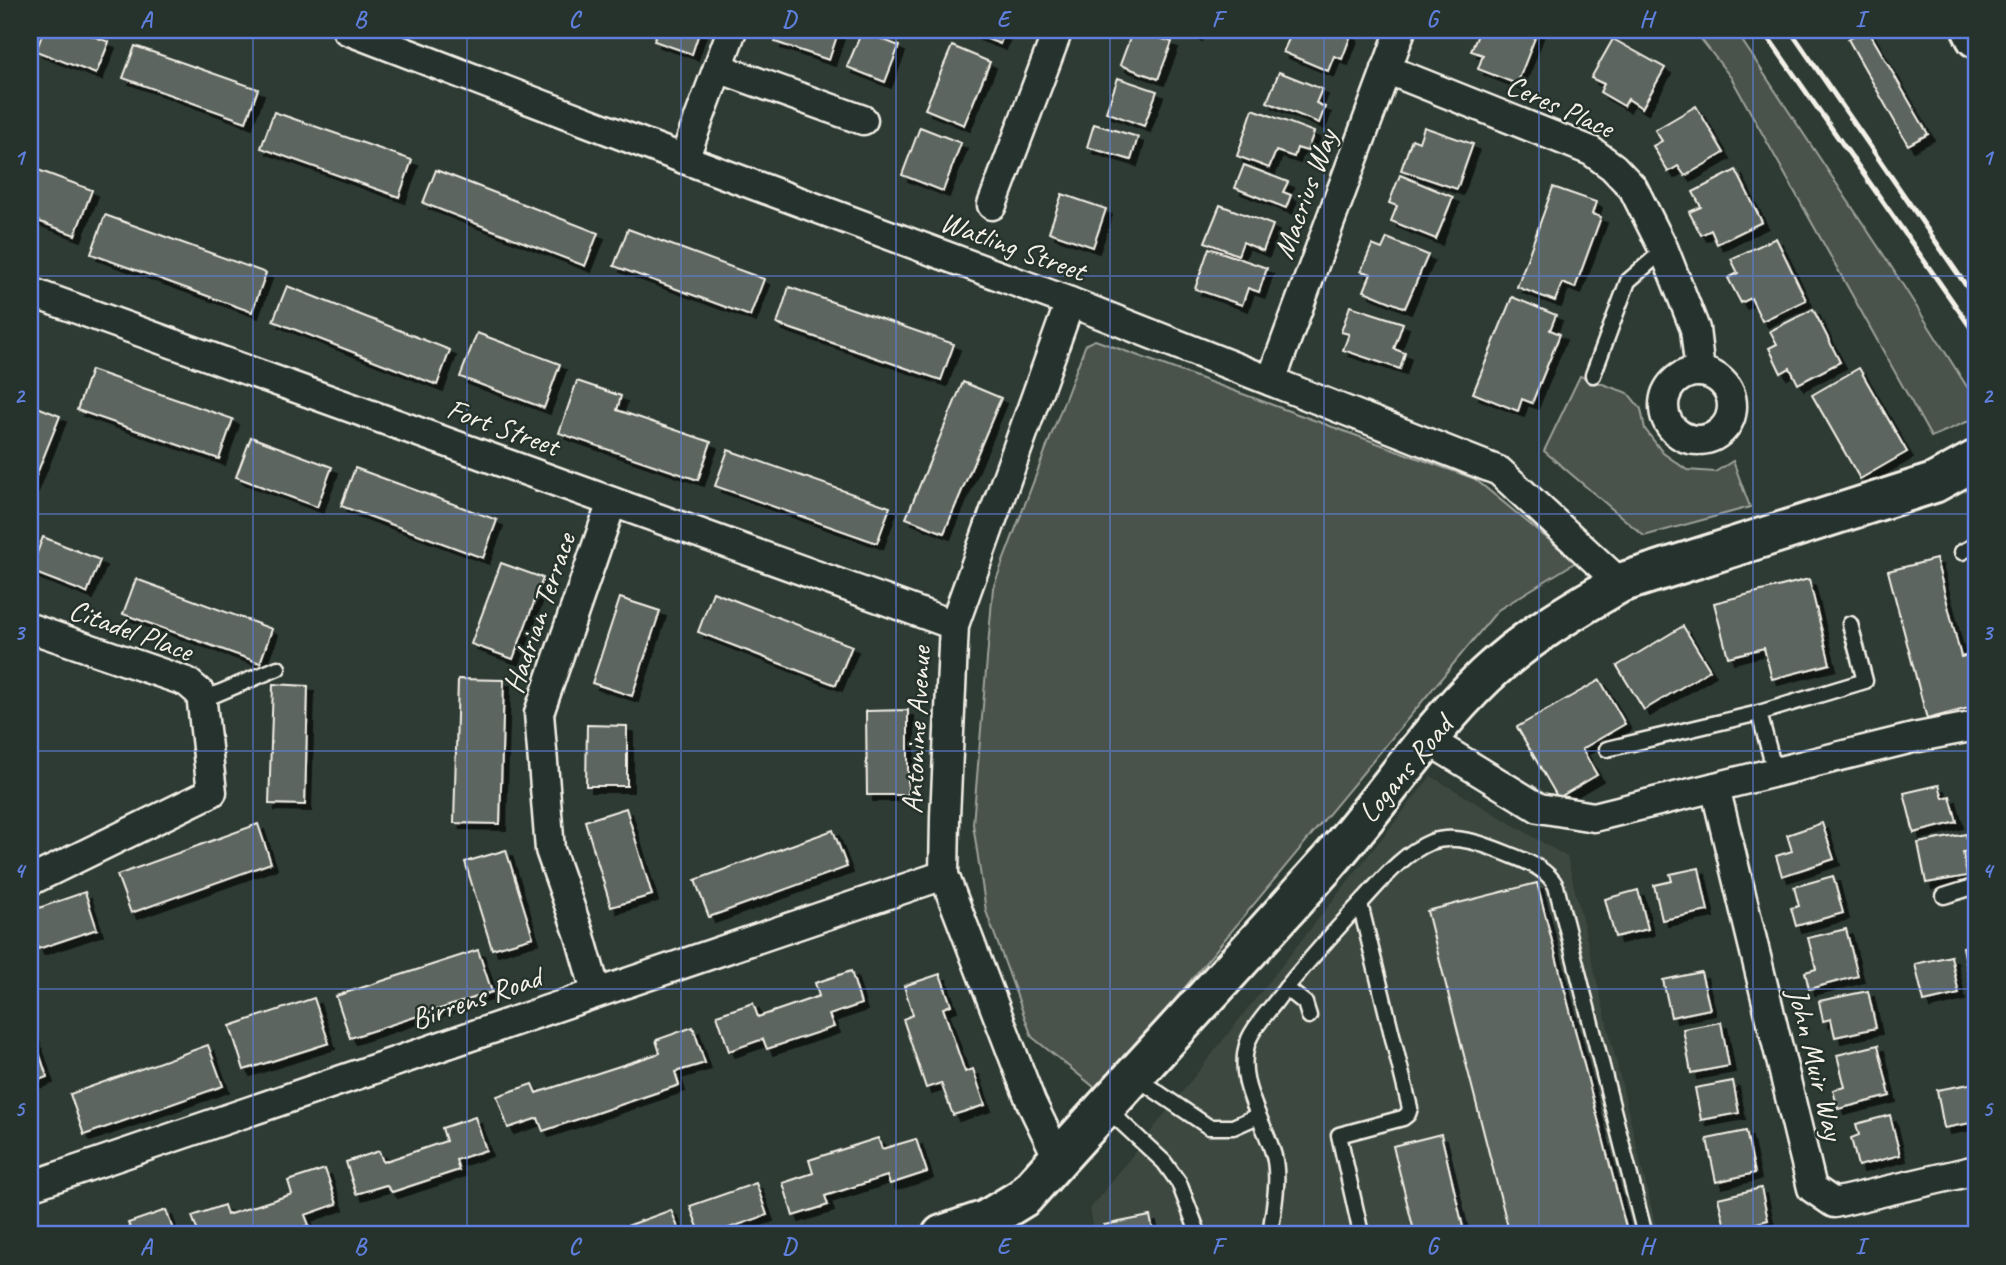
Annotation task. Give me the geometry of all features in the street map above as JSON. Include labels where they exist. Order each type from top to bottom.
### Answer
[{"type":"street","name":"Watling Street","points":[[346,30],[1070,302],[1499,471],[1620,583]]},
{"type":"street","points":[[684,159],[732,30]]},
{"type":"street","points":[[992,205],[1058,30]]},
{"type":"street","name":"Macrius Way","points":[[1271,382],[1401,30]]},
{"type":"street","points":[[1972,30],[1976,37]]},
{"type":"street","points":[[718,68],[863,120]]},
{"type":"street","name":"Ceres Place","points":[[1386,69],[1591,151],[1613,167],[1633,187],[1664,250],[1695,329],[1700,372]]},
{"type":"street","name":"Fort Street","points":[[30,292],[954,625]]},
{"type":"street","name":"Antonine Avenue","points":[[1058,1158],[1031,1102],[944,875],[954,625],[1070,302]]},
{"type":"street","name":"Logans Road","points":[[942,1235],[986,1220],[1024,1197],[1327,864],[1428,740],[1485,676],[1526,643],[1573,610],[1620,583],[1934,483],[1976,460]]},
{"type":"street","name":"Hadrian Terrace","points":[[596,992],[550,850],[539,713],[612,502]]},
{"type":"street","name":"Citadel Place","points":[[30,628],[187,682],[201,694],[212,792],[30,881]]},
{"type":"street","points":[[1428,740],[1539,808],[1594,817],[1913,738],[1976,726]]},
{"type":"street","name":"John Muir Way","points":[[1715,787],[1812,1188],[1834,1203],[1976,1170]]},
{"type":"street","name":"Birrens Road","points":[[30,1186],[944,875]]},
{"type":"lane","points":[[1593,375],[1628,281],[1664,250]]},
{"type":"lane","points":[[1962,552],[1976,545]]},
{"type":"lane","points":[[1607,749],[1759,713],[1865,681],[1850,624]]},
{"type":"lane","points":[[202,700],[278,668]]},
{"type":"lane","points":[[1759,713],[1775,772]]},
{"type":"lane","points":[[1270,1235],[1275,1158],[1246,1081],[1249,1040],[1299,971],[1406,858],[1433,841],[1459,839],[1489,846],[1538,868],[1553,880],[1560,895],[1645,1235]]},
{"type":"lane","points":[[1944,896],[1976,886]]},
{"type":"lane","points":[[1360,904],[1410,1108],[1403,1118],[1339,1135],[1360,1229]]},
{"type":"lane","points":[[1286,988],[1304,1003],[1309,1016]]},
{"type":"lane","points":[[1134,1076],[1209,1127],[1233,1127],[1258,1116]]},
{"type":"lane","points":[[1105,1107],[1164,1162],[1179,1183],[1199,1235]]},
{"type":"shaded area","points":[[1694,30],[1735,30],[1887,260],[1976,401],[1976,418],[1931,437],[1732,79]]},
{"type":"shaded area","points":[[1095,340],[1475,479],[1576,562],[1498,610],[1099,1091],[1032,1037],[986,911],[973,824],[993,588],[1086,344]]},
{"type":"shaded area","points":[[1580,376],[1628,393],[1641,409],[1645,429],[1663,453],[1687,470],[1715,472],[1733,461],[1750,507],[1644,536],[1544,451]]},
{"type":"shaded area","points":[[1431,776],[1567,857],[1658,1235],[1095,1235],[1090,1209]]},
{"type":"building","points":[[44,30],[76,30],[109,42],[96,74],[36,51]]},
{"type":"building","points":[[658,30],[700,30],[692,54],[654,41]]},
{"type":"building","points":[[779,30],[839,30],[829,60],[775,42]]},
{"type":"building","points":[[964,30],[1005,30],[1000,44]]},
{"type":"building","points":[[1133,30],[1172,42],[1158,79],[1120,65]]},
{"type":"building","points":[[1181,30],[1198,30],[1196,35]]},
{"type":"building","points":[[1293,30],[1339,30],[1351,35],[1342,59],[1334,56],[1328,71],[1283,52]]},
{"type":"building","points":[[1480,30],[1538,30],[1517,84],[1478,69],[1483,55],[1471,51]]},
{"type":"building","points":[[1868,30],[1928,134],[1908,145],[1848,39]]},
{"type":"building","points":[[862,31],[899,46],[885,82],[847,67]]},
{"type":"building","points":[[1613,39],[1665,68],[1642,108],[1628,99],[1624,106],[1600,92],[1604,84],[1591,78]]},
{"type":"building","points":[[135,46],[258,89],[246,122],[123,78]]},
{"type":"building","points":[[952,46],[990,62],[964,125],[925,109]]},
{"type":"building","points":[[1279,72],[1322,89],[1316,103],[1325,107],[1319,123],[1267,102]]},
{"type":"building","points":[[1118,78],[1157,91],[1144,126],[1106,112]]},
{"type":"building","points":[[1696,106],[1724,153],[1685,176],[1678,166],[1668,172],[1653,146],[1662,141],[1655,130]]},
{"type":"building","points":[[1253,109],[1314,132],[1307,151],[1297,148],[1294,157],[1276,151],[1269,168],[1237,156]]},
{"type":"building","points":[[274,112],[412,160],[399,197],[261,148]]},
{"type":"building","points":[[1094,124],[1138,137],[1131,160],[1087,147]]},
{"type":"building","points":[[920,127],[961,143],[943,191],[902,175]]},
{"type":"building","points":[[1424,127],[1473,144],[1457,189],[1401,170],[1412,139],[1419,142]]},
{"type":"building","points":[[1244,165],[1288,182],[1283,192],[1291,195],[1286,208],[1235,188]]},
{"type":"building","points":[[30,167],[92,190],[75,235],[30,218]]},
{"type":"building","points":[[436,170],[598,233],[585,266],[423,203]]},
{"type":"building","points":[[1736,170],[1762,222],[1717,244],[1711,230],[1701,235],[1689,212],[1701,207],[1693,192]]},
{"type":"building","points":[[1400,175],[1453,197],[1436,239],[1391,221],[1397,206],[1389,203]]},
{"type":"building","points":[[1553,187],[1596,202],[1592,214],[1601,217],[1575,288],[1562,283],[1555,301],[1517,287]]},
{"type":"building","points":[[1062,194],[1106,209],[1093,247],[1049,232]]},
{"type":"building","points":[[1220,205],[1273,225],[1263,251],[1243,242],[1238,255],[1205,242]]},
{"type":"building","points":[[105,215],[266,273],[252,312],[91,254]]},
{"type":"building","points":[[628,229],[764,279],[750,316],[614,266]]},
{"type":"building","points":[[1387,238],[1428,255],[1405,308],[1364,291],[1371,274],[1361,271],[1372,245],[1382,249]]},
{"type":"building","points":[[1776,238],[1806,300],[1762,321],[1751,298],[1741,303],[1728,278],[1738,273],[1731,259]]},
{"type":"building","points":[[1209,248],[1267,268],[1259,292],[1248,288],[1242,305],[1195,289]]},
{"type":"building","points":[[287,286],[450,350],[437,385],[273,321]]},
{"type":"building","points":[[789,287],[954,344],[941,380],[777,324]]},
{"type":"building","points":[[1512,297],[1556,315],[1550,330],[1560,334],[1532,403],[1522,399],[1518,411],[1473,393]]},
{"type":"building","points":[[1350,306],[1403,323],[1394,349],[1405,353],[1400,369],[1343,350],[1349,334],[1341,332]]},
{"type":"building","points":[[1813,309],[1840,362],[1798,384],[1790,368],[1781,373],[1769,348],[1777,344],[1770,331]]},
{"type":"building","points":[[477,333],[560,364],[544,408],[460,377]]},
{"type":"building","points":[[1859,368],[1907,452],[1860,479],[1812,395]]},
{"type":"building","points":[[91,370],[233,419],[219,459],[77,410]]},
{"type":"building","points":[[577,381],[621,396],[617,410],[711,442],[698,480],[559,433]]},
{"type":"building","points":[[963,382],[1001,398],[944,533],[906,518]]},
{"type":"building","points":[[30,404],[60,416],[30,491]]},
{"type":"building","points":[[251,437],[332,467],[317,507],[236,477]]},
{"type":"building","points":[[728,450],[890,507],[877,543],[715,486]]},
{"type":"building","points":[[355,468],[497,520],[483,558],[341,506]]},
{"type":"building","points":[[43,537],[100,560],[87,593],[30,571]]},
{"type":"building","points":[[1936,559],[1961,657],[1976,653],[1976,706],[1927,719],[1888,571]]},
{"type":"building","points":[[501,563],[543,578],[513,659],[471,644]]},
{"type":"building","points":[[136,579],[272,629],[260,663],[123,614]]},
{"type":"building","points":[[1809,579],[1830,664],[1772,679],[1764,648],[1728,657],[1714,603]]},
{"type":"building","points":[[713,592],[852,646],[836,685],[698,632]]},
{"type":"building","points":[[620,598],[660,611],[632,696],[592,683]]},
{"type":"building","points":[[1683,626],[1710,670],[1644,710],[1617,666]]},
{"type":"building","points":[[458,679],[504,680],[500,824],[454,823]]},
{"type":"building","points":[[1600,680],[1625,724],[1582,749],[1597,775],[1558,798],[1517,727]]},
{"type":"building","points":[[273,684],[308,686],[305,805],[269,804]]},
{"type":"building","points":[[908,710],[908,795],[867,795],[866,711]]},
{"type":"building","points":[[587,725],[627,726],[627,786],[586,786]]},
{"type":"building","points":[[1939,785],[1943,798],[1950,796],[1957,822],[1914,833],[1904,793]]},
{"type":"building","points":[[626,808],[652,895],[611,907],[585,821]]},
{"type":"building","points":[[1822,823],[1834,859],[1782,876],[1776,856],[1792,851],[1787,835]]},
{"type":"building","points":[[258,824],[271,863],[131,913],[117,875]]},
{"type":"building","points":[[833,830],[847,867],[709,917],[695,880]]},
{"type":"building","points":[[1966,834],[1969,851],[1963,852],[1967,876],[1926,883],[1918,843]]},
{"type":"building","points":[[506,850],[533,937],[492,949],[465,862]]},
{"type":"building","points":[[1699,868],[1708,911],[1662,920],[1654,885],[1672,881],[1670,874]]},
{"type":"building","points":[[1833,876],[1843,913],[1796,926],[1791,908],[1799,906],[1794,887]]},
{"type":"building","points":[[1537,883],[1628,1235],[1510,1235],[1427,911]]},
{"type":"building","points":[[1638,890],[1648,929],[1615,937],[1605,899]]},
{"type":"building","points":[[85,892],[97,929],[38,949],[30,925],[30,911]]},
{"type":"building","points":[[1846,929],[1858,976],[1809,989],[1805,972],[1816,969],[1808,938]]},
{"type":"building","points":[[1976,944],[1976,982],[1970,983],[1963,947]]},
{"type":"building","points":[[478,950],[492,992],[350,1038],[336,996]]},
{"type":"building","points":[[1951,956],[1959,994],[1924,1002],[1915,964]]},
{"type":"building","points":[[851,971],[861,1004],[829,1015],[834,1027],[767,1049],[763,1039],[729,1051],[717,1015],[753,1003],[758,1017],[819,996],[815,983]]},
{"type":"building","points":[[1701,972],[1710,1009],[1671,1017],[1663,980]]},
{"type":"building","points":[[940,974],[951,1005],[943,1008],[965,1072],[973,1069],[985,1105],[953,1115],[941,1083],[926,1088],[903,1019],[913,1015],[904,986]]},
{"type":"building","points":[[1868,991],[1876,1028],[1835,1037],[1831,1019],[1823,1021],[1819,1001]]},
{"type":"building","points":[[314,998],[329,1043],[244,1070],[230,1026]]},
{"type":"building","points":[[1721,1022],[1729,1066],[1691,1073],[1683,1029]]},
{"type":"building","points":[[30,1025],[47,1077],[30,1083]]},
{"type":"building","points":[[693,1027],[705,1063],[675,1072],[679,1085],[543,1131],[538,1118],[508,1128],[497,1096],[532,1084],[536,1093],[660,1053],[656,1040]]},
{"type":"building","points":[[208,1045],[223,1086],[84,1135],[70,1094]]},
{"type":"building","points":[[1878,1045],[1890,1096],[1838,1109],[1833,1090],[1845,1087],[1837,1055]]},
{"type":"building","points":[[1733,1081],[1739,1113],[1701,1120],[1695,1088]]},
{"type":"building","points":[[1975,1083],[1976,1122],[1944,1128],[1937,1090]]},
{"type":"building","points":[[1890,1115],[1900,1155],[1858,1166],[1851,1138],[1859,1135],[1856,1124]]},
{"type":"building","points":[[475,1117],[486,1150],[456,1160],[459,1170],[392,1192],[386,1185],[356,1194],[346,1162],[379,1151],[383,1162],[446,1141],[442,1128]]},
{"type":"building","points":[[1746,1131],[1755,1173],[1716,1182],[1707,1139]]},
{"type":"building","points":[[1441,1134],[1463,1227],[1429,1235],[1415,1235],[1393,1146]]},
{"type":"building","points":[[878,1138],[882,1149],[916,1139],[927,1172],[890,1184],[887,1176],[825,1196],[828,1205],[793,1216],[783,1183],[813,1173],[809,1160]]},
{"type":"building","points":[[325,1169],[337,1204],[305,1215],[309,1225],[277,1235],[199,1235],[192,1216],[224,1205],[227,1215],[292,1194],[288,1181]]},
{"type":"building","points":[[756,1183],[767,1215],[709,1235],[701,1235],[690,1206]]},
{"type":"building","points":[[1761,1188],[1768,1220],[1726,1231],[1718,1198]]},
{"type":"building","points":[[166,1210],[175,1235],[122,1235],[132,1232],[128,1223]]},
{"type":"building","points":[[671,1210],[681,1235],[605,1235],[605,1234]]},
{"type":"building","points":[[1150,1216],[1154,1235],[1106,1235],[1104,1225]]},
{"type":"railway","points":[[1763,30],[1976,335]]},
{"type":"railway","points":[[1790,30],[1976,300]]}]
